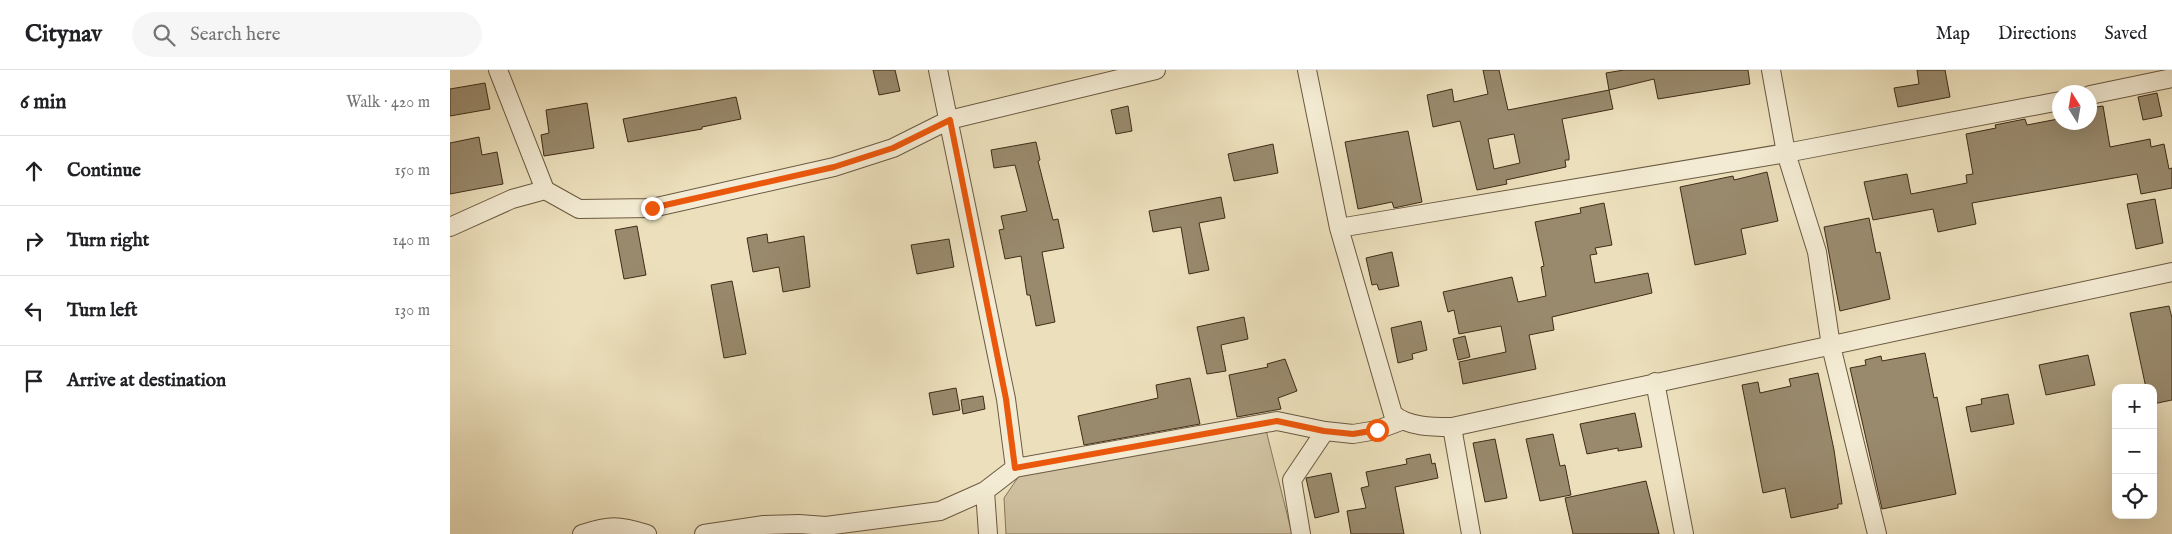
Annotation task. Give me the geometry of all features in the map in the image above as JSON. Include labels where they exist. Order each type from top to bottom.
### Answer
[{"type":"street","points":[[498,70],[546,190],[579,209],[652,208],[834,167],[893,148],[950,120],[1156,70]]},
{"type":"street","points":[[938,70],[950,120],[1006,399],[1015,468]]},
{"type":"street","points":[[1307,70],[1339,228],[1393,414],[1401,421],[1412,424],[1452,427],[2172,272]]},
{"type":"street","points":[[1771,70],[1786,152],[1816,252],[1831,346],[1877,534]]},
{"type":"street","points":[[2097,94],[2172,78]]},
{"type":"street","points":[[1339,228],[1786,152],[2052,102]]},
{"type":"street","points":[[450,227],[512,199],[546,190]]},
{"type":"street","points":[[1655,382],[1684,534]]},
{"type":"street","points":[[704,534],[764,525],[826,530],[940,511],[985,490],[1015,468],[1277,421],[1324,431],[1353,434],[1377,430],[1401,421]]},
{"type":"street","points":[[1452,427],[1471,534]]},
{"type":"street","points":[[1301,534],[1292,480],[1324,431]]},
{"type":"street","points":[[985,490],[988,534]]},
{"type":"street","points":[[582,534],[606,526],[626,527],[647,534]]},
{"type":"shaded area","points":[[1265,426],[1292,534],[1006,534],[1004,498],[1021,473]]},
{"type":"building","points":[[873,70],[895,70],[900,91],[879,95]]},
{"type":"building","points":[[1483,70],[1499,70],[1508,110],[1609,90],[1613,109],[1562,119],[1569,155],[1569,160],[1565,160],[1566,167],[1506,180],[1507,184],[1477,190],[1460,121],[1433,127],[1427,95],[1452,89],[1454,102],[1488,94]],"holes":[[[1514,134],[1520,163],[1494,169],[1488,139]]]},
{"type":"building","points":[[1624,70],[1748,70],[1750,84],[1658,99],[1654,79],[1609,90],[1606,73]]},
{"type":"building","points":[[1917,70],[1945,70],[1950,97],[1898,107],[1894,88],[1919,84]]},
{"type":"building","points":[[485,83],[490,109],[450,116],[450,89]]},
{"type":"building","points":[[2157,93],[2162,116],[2143,120],[2138,97]]},
{"type":"building","points":[[736,97],[741,119],[702,127],[702,129],[628,142],[623,119]]},
{"type":"building","points":[[587,103],[594,148],[544,156],[541,135],[549,133],[546,110]]},
{"type":"building","points":[[1128,106],[1132,131],[1116,134],[1111,110]]},
{"type":"building","points":[[2103,106],[2110,147],[2150,139],[2151,147],[2164,144],[2169,169],[2172,168],[2172,188],[2141,194],[2137,174],[1972,203],[1976,224],[1938,232],[1933,209],[1873,220],[1864,182],[1907,174],[1911,194],[1967,183],[1966,175],[1973,174],[1966,134],[1996,128],[1995,125],[2025,119],[2027,125],[2052,120],[2052,130],[2097,130],[2097,107]]},
{"type":"building","points":[[1408,131],[1422,202],[1394,208],[1392,202],[1358,209],[1345,142]]},
{"type":"building","points":[[479,137],[482,155],[497,152],[503,184],[450,194],[450,143]]},
{"type":"building","points":[[1036,142],[1040,160],[1038,161],[1053,220],[1058,219],[1064,248],[1042,252],[1055,322],[1036,326],[1030,295],[1027,295],[1021,256],[1005,259],[999,230],[1004,229],[1001,216],[1027,211],[1015,165],[994,168],[991,150]]},
{"type":"building","points":[[1273,144],[1278,173],[1234,181],[1228,154]]},
{"type":"building","points":[[1767,172],[1778,221],[1741,229],[1746,254],[1695,265],[1680,187],[1733,176],[1734,180]]},
{"type":"building","points":[[1221,197],[1225,218],[1199,223],[1209,270],[1189,274],[1181,227],[1153,232],[1149,211]]},
{"type":"building","points":[[2155,199],[2163,243],[2136,249],[2127,204]]},
{"type":"building","points":[[1604,203],[1612,245],[1595,248],[1597,254],[1590,255],[1595,283],[1648,273],[1652,293],[1552,317],[1554,330],[1529,335],[1536,369],[1463,384],[1459,362],[1506,352],[1501,326],[1459,334],[1454,310],[1448,312],[1443,292],[1512,277],[1518,302],[1546,296],[1541,267],[1544,266],[1535,222],[1581,213],[1580,208]]},
{"type":"building","points":[[1869,218],[1876,253],[1880,252],[1890,299],[1840,311],[1824,227]]},
{"type":"building","points":[[637,226],[646,275],[624,279],[615,230]]},
{"type":"building","points":[[767,234],[768,243],[804,236],[810,287],[783,292],[779,267],[753,272],[747,238]]},
{"type":"building","points":[[949,239],[954,267],[917,274],[911,245]]},
{"type":"building","points":[[1392,252],[1399,286],[1379,290],[1377,284],[1372,285],[1366,258]]},
{"type":"building","points":[[732,281],[746,354],[724,358],[711,285]]},
{"type":"building","points":[[2169,306],[2172,318],[2172,400],[2157,403],[2157,384],[2145,384],[2130,313]]},
{"type":"building","points":[[1244,317],[1248,339],[1221,345],[1226,371],[1207,374],[1197,327]]},
{"type":"building","points":[[1421,321],[1427,350],[1412,354],[1413,359],[1398,363],[1391,328]]},
{"type":"building","points":[[1465,336],[1470,357],[1458,360],[1453,339]]},
{"type":"building","points":[[1925,353],[1934,398],[1937,397],[1956,494],[1882,509],[1850,368],[1866,365],[1865,360],[1881,356],[1882,361]]},
{"type":"building","points":[[2088,355],[2095,385],[2046,395],[2039,365]]},
{"type":"building","points":[[1285,359],[1297,391],[1278,398],[1281,409],[1237,417],[1229,375],[1268,367],[1267,364]]},
{"type":"building","points":[[1818,373],[1834,450],[1842,504],[1838,504],[1838,508],[1791,518],[1785,488],[1763,493],[1742,385],[1758,382],[1760,393],[1791,386],[1789,379]]},
{"type":"building","points":[[1190,378],[1200,424],[1084,445],[1078,416],[1158,398],[1156,385]]},
{"type":"building","points":[[956,388],[960,410],[933,415],[929,393]]},
{"type":"building","points":[[2008,394],[2014,424],[1971,432],[1966,407],[1982,404],[1981,399]]},
{"type":"building","points":[[983,396],[985,409],[963,414],[961,400]]},
{"type":"building","points":[[1635,413],[1642,447],[1618,451],[1618,448],[1587,454],[1580,424]]},
{"type":"building","points":[[1553,434],[1560,466],[1565,465],[1571,495],[1540,501],[1526,439]]},
{"type":"building","points":[[1495,439],[1507,498],[1485,502],[1473,443]]},
{"type":"building","points":[[1430,454],[1432,464],[1435,463],[1438,478],[1395,487],[1404,534],[1351,534],[1347,511],[1366,508],[1361,488],[1369,486],[1366,472],[1407,464],[1406,459]]},
{"type":"building","points":[[1331,473],[1339,512],[1315,518],[1306,478]]},
{"type":"building","points":[[1646,481],[1659,534],[1573,534],[1565,498]]},
{"type":"route","points":[[652,208],[834,167],[893,148],[950,120],[1006,399],[1015,468],[1277,421],[1324,431],[1353,434],[1377,430]]}]
